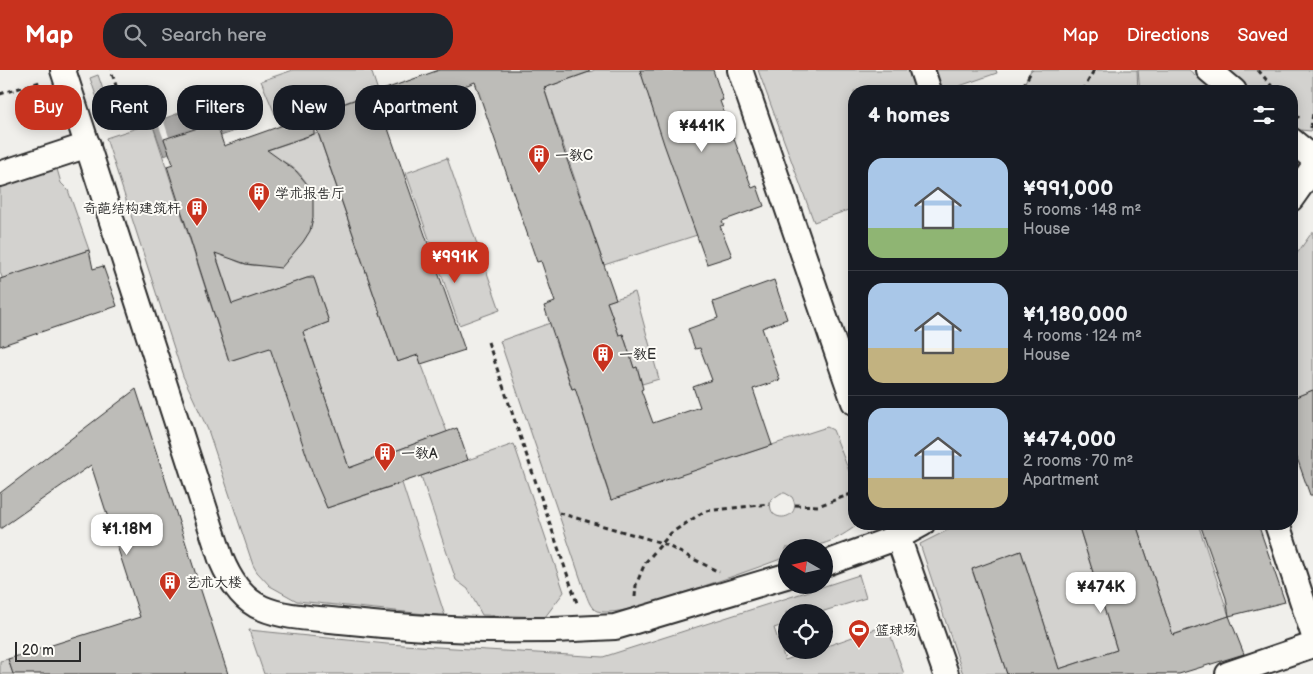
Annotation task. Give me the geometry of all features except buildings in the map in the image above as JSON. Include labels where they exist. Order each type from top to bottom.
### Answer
[{"type":"street","points":[[740,70],[848,385]]},
{"type":"street","points":[[922,70],[927,85]]},
{"type":"street","points":[[1209,70],[1227,85]]},
{"type":"street","points":[[64,72],[221,559],[235,585],[246,597],[260,607],[271,612],[359,623],[458,630],[538,631],[586,629],[615,627],[778,578]]},
{"type":"street","points":[[1301,135],[1313,158]]},
{"type":"street","points":[[0,174],[85,137]]},
{"type":"street","points":[[1298,189],[1313,168]]},
{"type":"street","points":[[833,560],[896,530],[946,674]]},
{"type":"street","points":[[1279,530],[1313,632]]},
{"type":"street","points":[[1228,674],[1313,645]]},
{"type":"path","points":[[85,137],[126,117],[111,70]]},
{"type":"path","points":[[1024,85],[1032,70]]},
{"type":"path","points":[[1086,85],[1094,70]]},
{"type":"path","points":[[1258,70],[1271,85]]},
{"type":"path","points":[[0,94],[64,72]]},
{"type":"path","points":[[1301,135],[1313,113]]},
{"type":"path","points":[[488,342],[586,629]]},
{"type":"path","points":[[794,506],[818,506],[848,495]]},
{"type":"path","points":[[635,600],[636,585],[645,563],[671,533],[704,511],[770,504]]},
{"type":"path","points":[[559,513],[662,543],[722,574]]},
{"type":"shaded area","points":[[293,70],[371,70],[376,85],[355,85],[355,99],[345,103],[345,85],[273,85],[273,109],[261,81]]},
{"type":"shaded area","points":[[595,70],[640,70],[697,235],[604,265],[544,88]]},
{"type":"shaded area","points":[[758,70],[910,70],[915,85],[848,85],[848,210],[814,222]]},
{"type":"shaded area","points":[[932,70],[996,70],[997,73],[962,85],[938,85]]},
{"type":"shaded area","points":[[1031,70],[1137,70],[1138,85],[1024,85]]},
{"type":"shaded area","points":[[1138,70],[1189,70],[1208,85],[1139,85]]},
{"type":"shaded area","points":[[1225,70],[1313,70],[1313,127],[1311,131],[1298,128],[1298,85],[1243,85]]},
{"type":"shaded area","points":[[98,75],[101,85],[92,85],[90,78]]},
{"type":"shaded area","points":[[177,114],[177,130],[235,131],[164,156],[155,130],[167,130],[167,117]]},
{"type":"shaded area","points":[[131,130],[154,130],[229,361],[249,354],[208,231],[224,253],[235,260],[247,264],[271,264],[293,253],[310,229],[311,197],[308,185],[296,170],[280,160],[268,157],[247,157],[318,133],[397,362],[418,355],[447,432],[349,468],[303,332],[329,322],[313,276],[253,297],[327,508],[402,483],[445,616],[297,601],[270,586],[257,572],[208,430],[183,376],[106,138]]},
{"type":"shaded area","points":[[447,158],[500,310],[459,325],[406,173]]},
{"type":"shaded area","points":[[57,169],[61,183],[68,190],[89,250],[3,280],[0,272],[0,187]]},
{"type":"shaded area","points":[[1313,231],[1313,390],[1298,396],[1298,252]]},
{"type":"shaded area","points":[[635,292],[659,379],[642,384],[637,367],[634,368],[623,334],[619,335],[607,302]]},
{"type":"shaded area","points":[[575,314],[555,341],[572,389],[604,378],[581,408],[593,442],[611,451],[596,456],[611,500],[660,483],[653,462],[735,457],[827,427],[833,430],[848,469],[849,530],[833,540],[778,539],[778,560],[656,602],[614,612],[597,611],[591,606],[500,341]],"holes":[[[781,493],[785,493],[792,497],[795,505],[789,515],[778,517],[771,508],[771,500]]]},
{"type":"shaded area","points":[[514,444],[564,592],[545,617],[482,615],[468,589],[456,580],[421,476]]},
{"type":"shaded area","points":[[948,530],[1080,530],[1117,650],[1059,669],[1021,551],[972,570],[1007,674],[963,674],[920,544]]},
{"type":"shaded area","points":[[1138,530],[1200,530],[1229,616],[1160,639],[1167,617]]},
{"type":"shaded area","points":[[859,575],[866,598],[833,608],[833,604],[778,604],[778,627],[774,628],[778,640],[778,659],[833,659],[833,644],[887,625],[904,674],[264,674],[249,630],[387,644],[603,657],[800,594],[833,594],[833,583]]},
{"type":"shaded area","points":[[8,659],[13,674],[0,674],[0,661]]},
{"type":"pier","points":[[160,130],[167,130],[169,137],[190,130],[219,130],[220,132],[168,150]]},
{"type":"place","name":"一教C","points":[[539,174]]},
{"type":"place","name":"学术报告厅","points":[[259,212]]},
{"type":"place","name":"奇葩结构建筑杆","points":[[197,227]]},
{"type":"place","name":"一教E","points":[[603,373]]},
{"type":"place","name":"一教A","points":[[385,472]]},
{"type":"place","name":"艺术大楼","points":[[170,601]]},
{"type":"place","name":"篮球场","points":[[859,649]]}]
